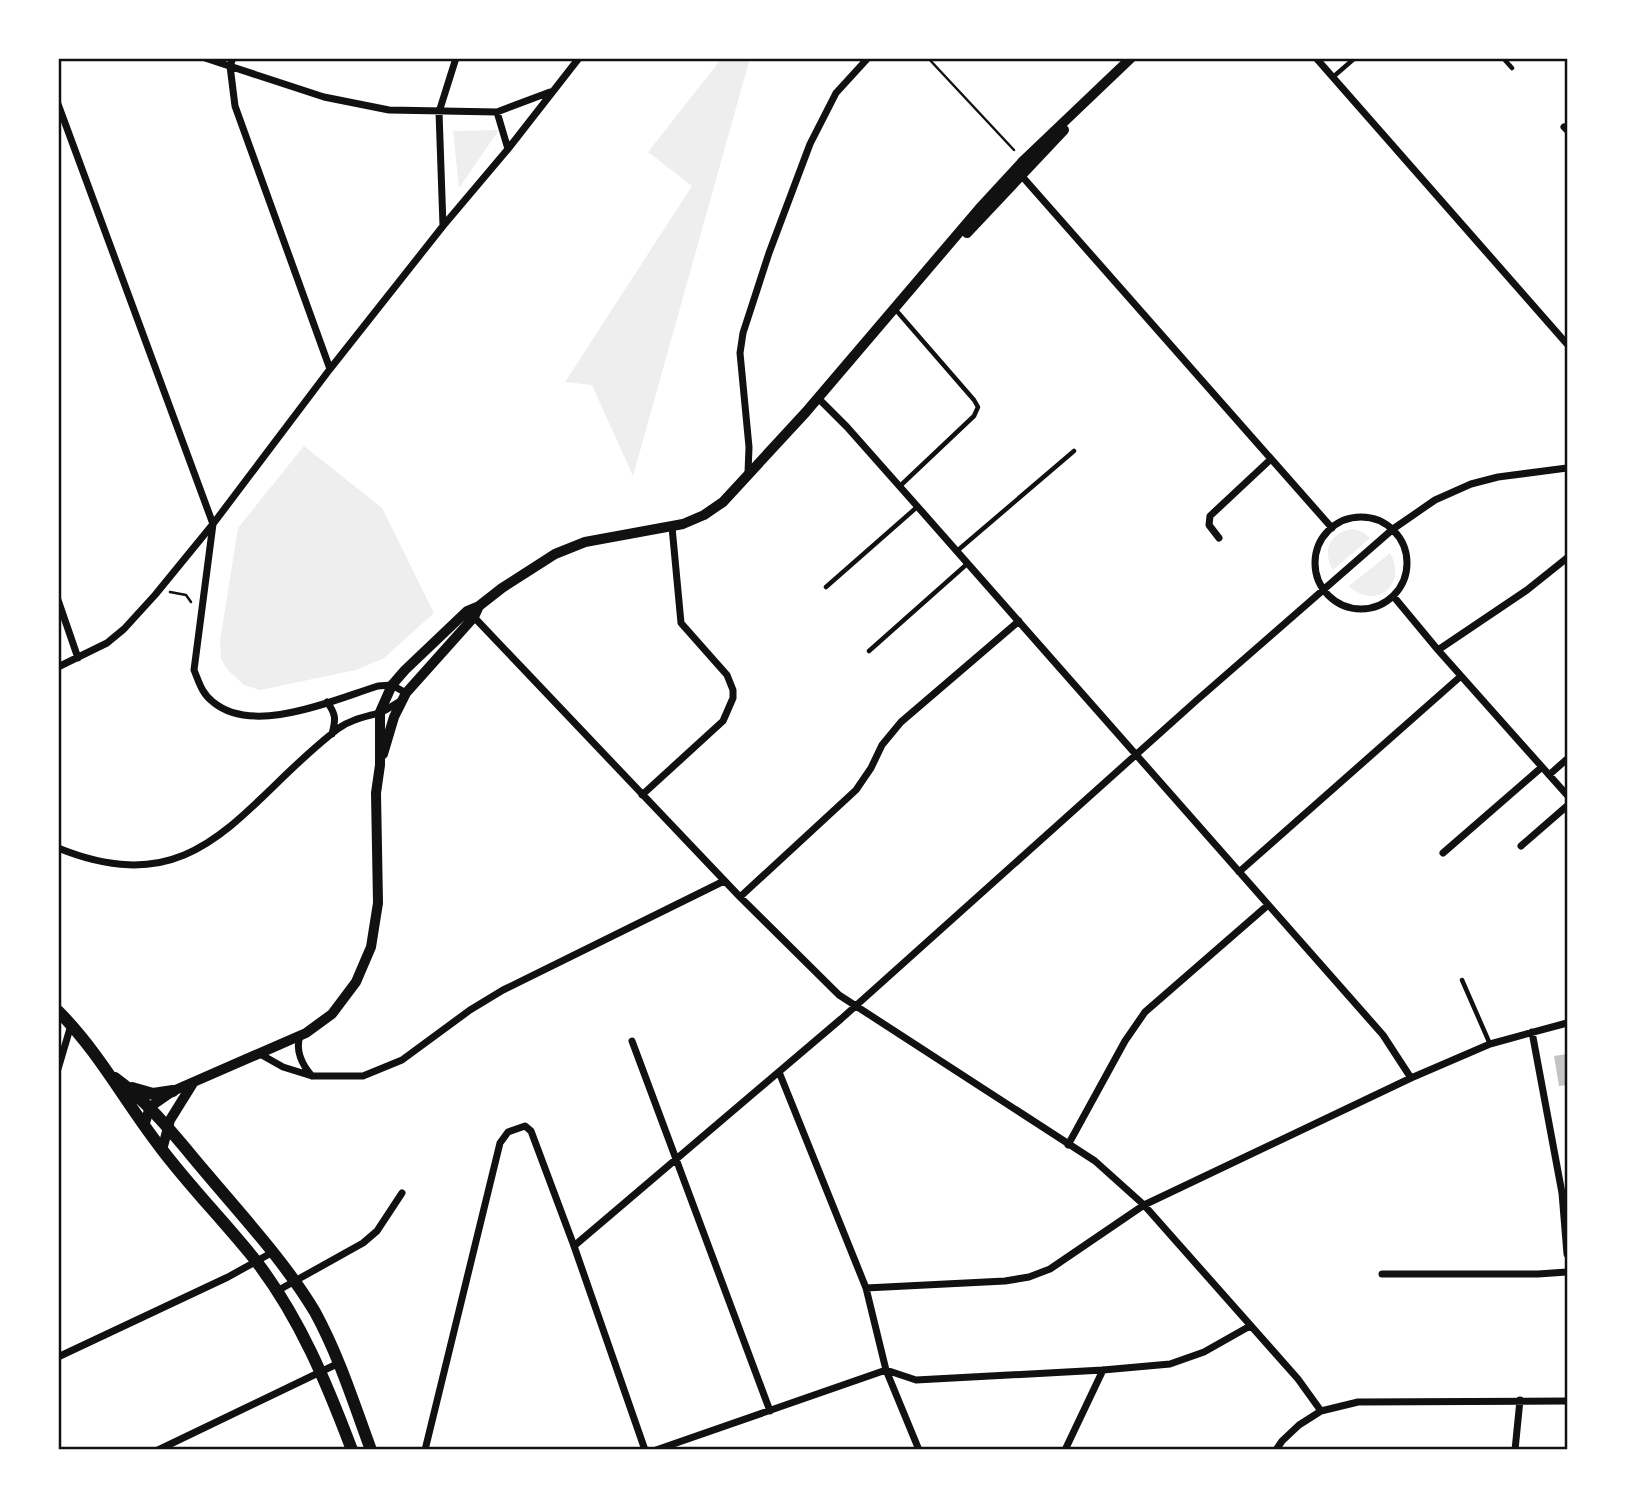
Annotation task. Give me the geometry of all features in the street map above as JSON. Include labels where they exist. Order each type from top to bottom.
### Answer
[{"type":"main road","points":[[58,1011],[112,1075],[162,1150],[257,1262],[296,1322],[321,1371],[352,1450]]},
{"type":"main road","points":[[112,1075],[150,1107],[273,1252],[314,1312],[339,1363],[371,1450]]},
{"type":"main road","points":[[125,1085],[145,1093],[173,1091]]},
{"type":"street","points":[[205,58],[324,97],[389,110],[496,112],[551,92]]},
{"type":"street","points":[[233,58],[230,66],[232,89],[239,117],[330,369]]},
{"type":"street","points":[[443,226],[439,112],[456,58]]},
{"type":"street","points":[[58,667],[107,643],[150,601],[213,524],[330,369],[579,58]]},
{"type":"street","points":[[748,473],[749,447],[740,363],[743,333],[769,253],[810,144],[836,93],[868,58]]},
{"type":"street","points":[[1019,173],[1024,160],[1131,58]]},
{"type":"street","points":[[1316,58],[1567,344]]},
{"type":"street","points":[[144,1126],[150,1107],[173,1091],[300,1036],[332,1014],[356,982],[371,947],[378,903],[376,793],[380,765],[380,712],[392,685],[405,670],[502,587],[555,554],[585,542],[672,527],[704,515],[723,502],[818,398],[979,209],[1019,173],[1102,85]]},
{"type":"street","points":[[58,104],[213,524],[194,670],[203,692],[213,703],[229,711],[255,718],[281,715],[378,686],[392,685],[405,696]]},
{"type":"street","points":[[496,112],[508,149]]},
{"type":"street","points":[[1019,173],[1332,528]]},
{"type":"street","points":[[818,398],[900,486],[1383,1035],[1411,1078]]},
{"type":"street","points":[[1219,538],[1209,525],[1210,516],[1270,459]]},
{"type":"street","points":[[574,1246],[779,1072],[1393,529],[1435,500],[1471,484],[1499,477],[1567,468]]},
{"type":"street","points":[[1362,517],[1379,520],[1393,529],[1404,545],[1408,563],[1404,582],[1394,597],[1376,608],[1356,609],[1337,603],[1316,578],[1314,559],[1320,542],[1332,528],[1346,520],[1362,517]]},
{"type":"street","points":[[642,796],[723,721],[733,698],[727,675],[681,623],[672,527]]},
{"type":"street","points":[[1438,650],[1527,590],[1567,558]]},
{"type":"street","points":[[1394,597],[1567,795]]},
{"type":"street","points":[[58,600],[78,658]]},
{"type":"street","points":[[471,614],[642,796],[822,980],[854,1006],[977,1083],[1112,1175],[1143,1205],[1298,1379],[1321,1411]]},
{"type":"street","points":[[380,765],[394,717],[405,696],[471,614]]},
{"type":"street","points":[[740,897],[856,790],[872,768],[883,745],[901,722],[1018,621]]},
{"type":"street","points":[[1239,872],[1461,676]]},
{"type":"street","points":[[58,848],[91,861],[116,865],[164,862],[185,856],[204,847],[223,833],[299,761],[332,734],[351,721],[380,712],[405,696]]},
{"type":"street","points":[[327,702],[335,714],[332,734]]},
{"type":"street","points":[[1549,775],[1567,759]]},
{"type":"street","points":[[1443,853],[1542,767]]},
{"type":"street","points":[[1521,846],[1567,806]]},
{"type":"street","points":[[260,1054],[283,1068],[312,1076],[363,1076],[383,1069],[402,1060],[470,1010],[503,990],[724,881]]},
{"type":"street","points":[[1068,1145],[1125,1041],[1145,1012],[1268,905]]},
{"type":"street","points":[[866,1287],[1005,1281],[1030,1277],[1050,1269],[1143,1205],[1411,1078],[1490,1044],[1567,1023]]},
{"type":"street","points":[[58,1069],[71,1024]]},
{"type":"street","points":[[1532,1032],[1565,1192],[1567,1254]]},
{"type":"street","points":[[300,1036],[297,1045],[312,1076]]},
{"type":"street","points":[[632,1041],[769,1411]]},
{"type":"street","points":[[779,1072],[866,1287],[886,1370],[919,1450]]},
{"type":"street","points":[[162,1150],[176,1106],[194,1080]]},
{"type":"street","points":[[425,1450],[500,1143],[508,1132],[525,1126],[531,1131],[574,1246],[645,1450]]},
{"type":"street","points":[[276,1292],[341,1256],[377,1231],[402,1193]]},
{"type":"street","points":[[58,1357],[273,1252]]},
{"type":"street","points":[[1382,1274],[1500,1275],[1567,1272]]},
{"type":"street","points":[[656,1450],[886,1370],[916,1380],[1170,1364],[1204,1352],[1250,1326]]},
{"type":"street","points":[[158,1450],[339,1363]]},
{"type":"street","points":[[1065,1450],[1103,1370]]},
{"type":"street","points":[[1515,1450],[1521,1400]]},
{"type":"street","points":[[1276,1450],[1299,1425],[1321,1411],[1358,1402],[1567,1401]]},
{"type":"lane","points":[[1333,77],[1355,58]]},
{"type":"lane","points":[[1503,58],[1512,68]]},
{"type":"lane","points":[[895,309],[978,407],[975,416],[900,486]]},
{"type":"lane","points":[[957,551],[1074,451]]},
{"type":"lane","points":[[826,587],[917,506]]},
{"type":"lane","points":[[869,651],[968,564]]},
{"type":"lane","points":[[1462,980],[1490,1044]]},
{"type":"path","points":[[928,58],[1024,160]]},
{"type":"path","points":[[150,601],[169,592],[186,595],[200,617]]},
{"type":"shaded area","points":[[722,58],[750,58],[633,476],[592,385],[565,382],[692,186],[648,152]]},
{"type":"shaded area","points":[[499,130],[459,188],[453,131]]},
{"type":"shaded area","points":[[304,446],[382,508],[434,613],[384,658],[356,670],[260,690],[244,685],[221,659],[220,641],[238,528]]},
{"type":"shaded area","points":[[1354,529],[1370,538],[1333,570],[1328,555],[1330,543],[1339,533]]},
{"type":"shaded area","points":[[1390,553],[1395,565],[1395,575],[1386,591],[1369,596],[1349,586]]},
{"type":"building","points":[[1567,1054],[1567,1085],[1559,1086],[1554,1056]]}]
